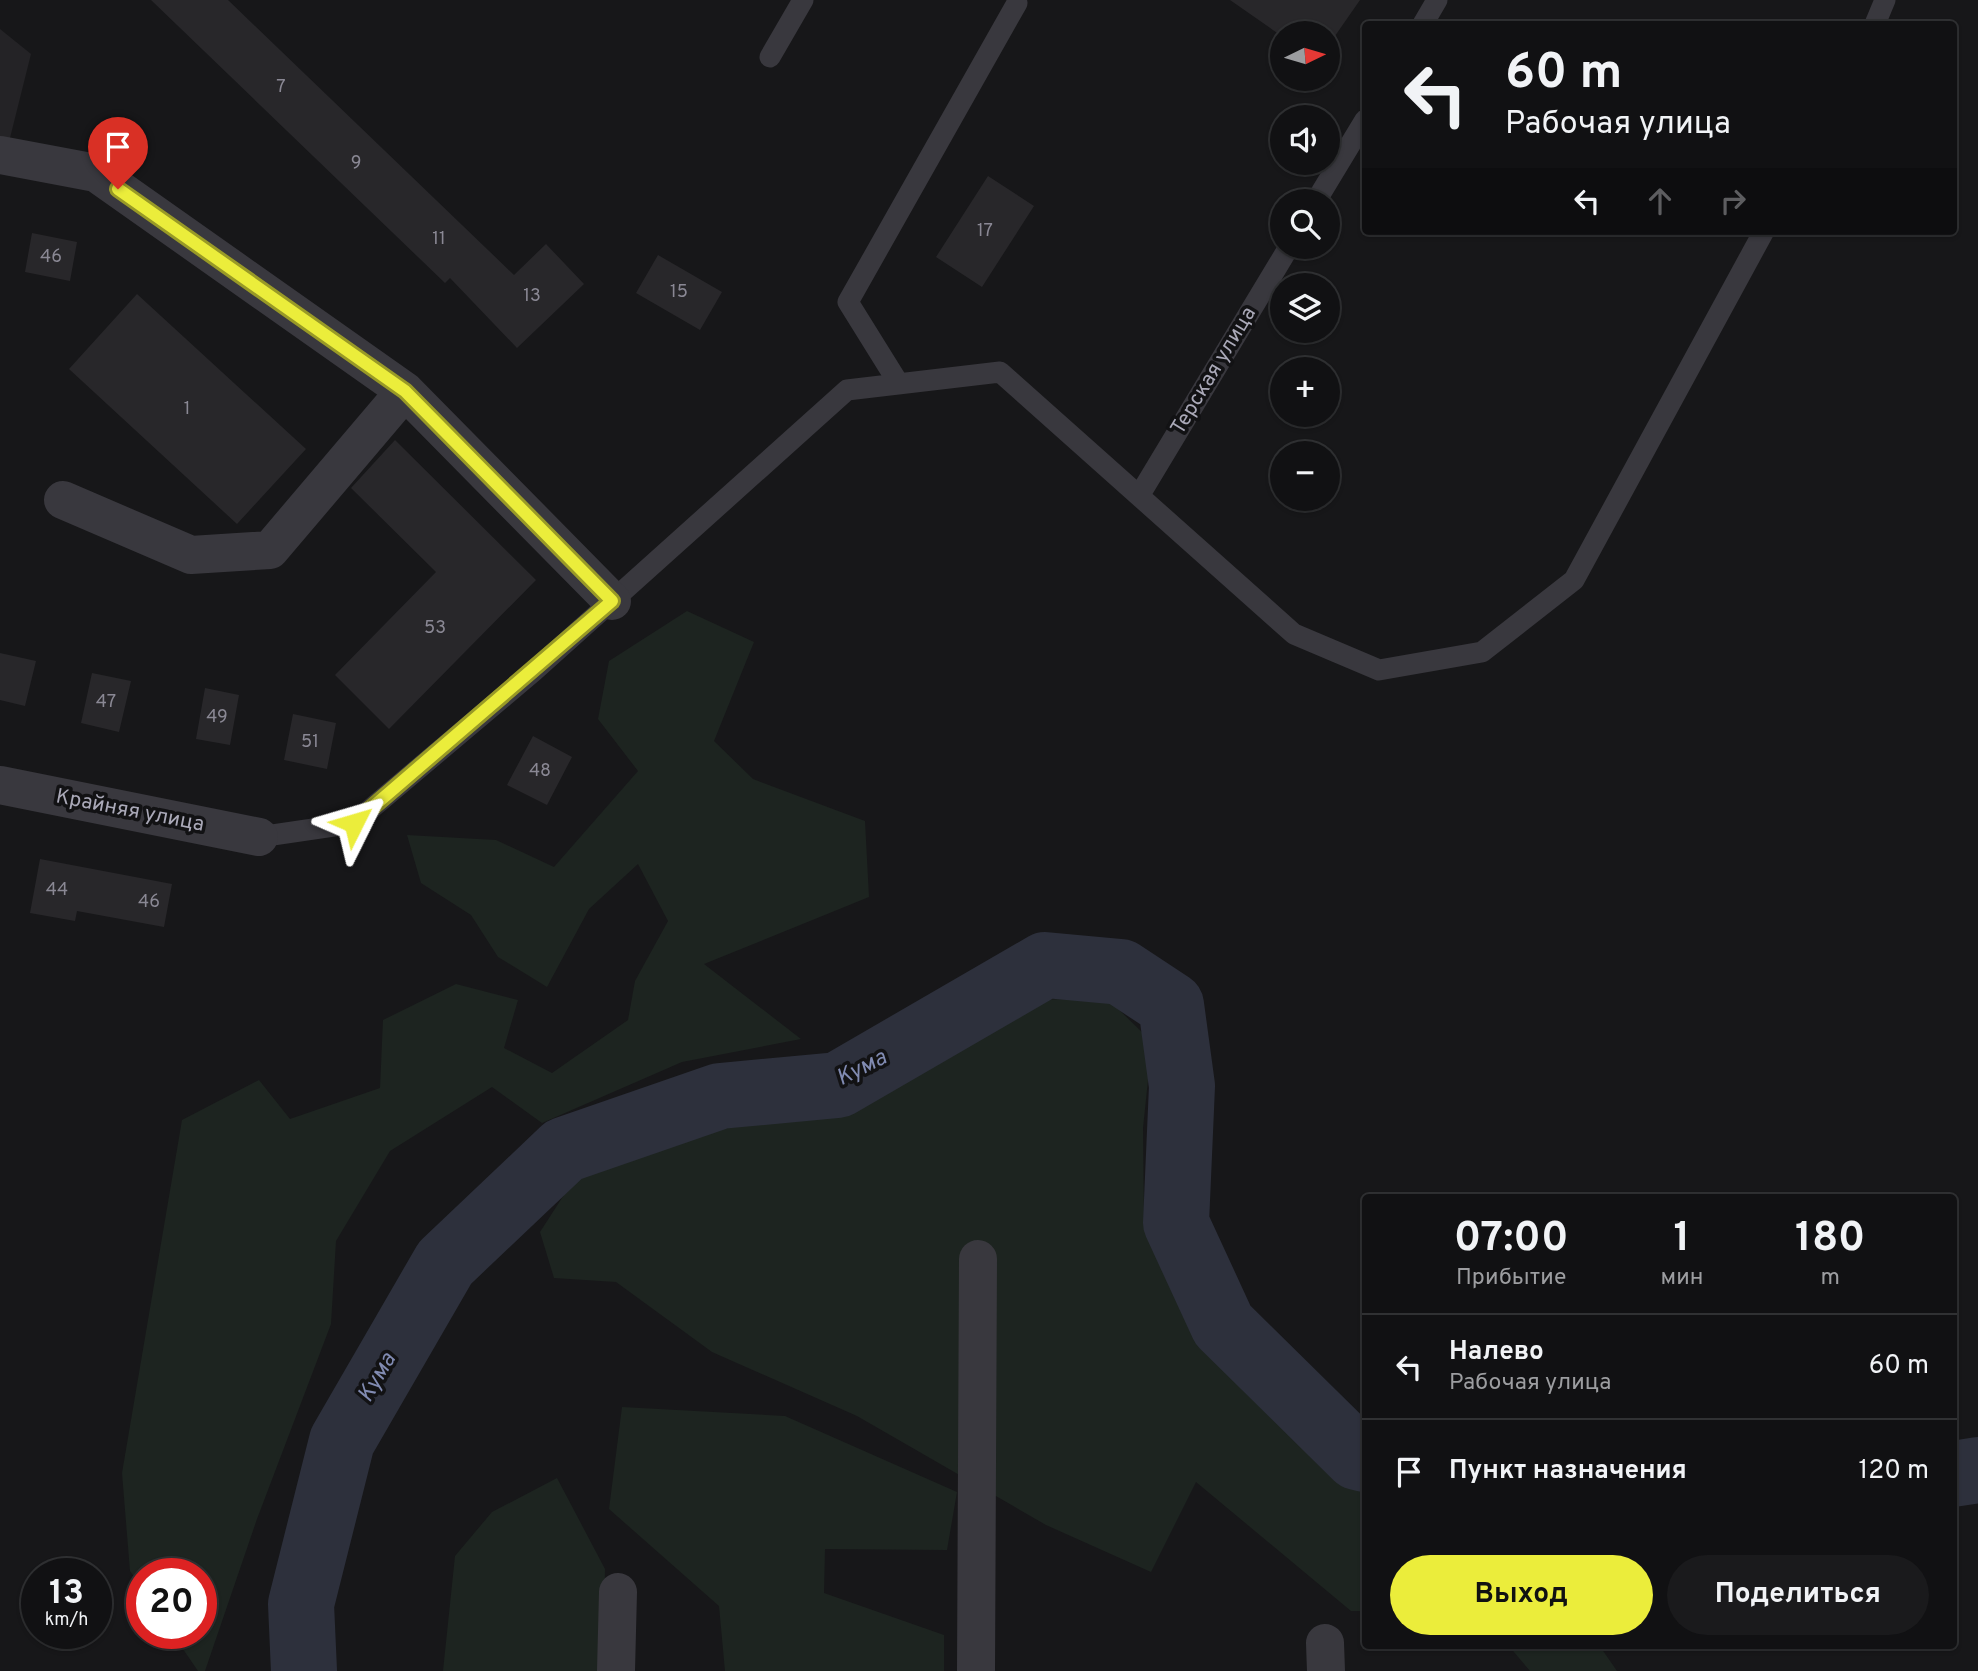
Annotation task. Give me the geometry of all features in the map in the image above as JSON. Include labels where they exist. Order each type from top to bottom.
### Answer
[{"type":"street","points":[[0,155],[96,173],[405,391],[612,601]]},
{"type":"street","points":[[63,500],[191,555],[270,550],[405,391]]},
{"type":"street","name":"Крайняя улица","points":[[0,785],[259,837]]},
{"type":"street","points":[[976,1671],[978,1259]]},
{"type":"street","points":[[617,1671],[618,1592]]},
{"type":"lane","points":[[770,57],[803,0]]},
{"type":"lane","points":[[1425,21],[1437,0]]},
{"type":"lane","points":[[1876,21],[1885,0]]},
{"type":"lane","points":[[899,384],[848,302],[1017,3]]},
{"type":"lane","points":[[1323,189],[1362,125]]},
{"type":"lane","points":[[259,837],[354,823],[612,601],[847,390],[1000,372],[1294,634],[1379,670],[1482,652],[1574,580],[1762,235]]},
{"type":"lane","name":"Терская улица","points":[[1139,496],[1282,259]]},
{"type":"shaded area","points":[[0,29],[31,54],[9,142],[0,140]]},
{"type":"shaded area","points":[[687,611],[754,642],[714,741],[753,779],[865,821],[869,897],[704,964],[801,1039],[682,1062],[542,1123],[492,1087],[390,1151],[336,1241],[331,1324],[257,1519],[217,1636],[217,1558],[129,1558],[122,1473],[182,1120],[259,1080],[290,1119],[380,1088],[383,1020],[456,984],[518,1000],[504,1048],[552,1073],[628,1020],[635,981],[668,921],[638,864],[589,909],[547,987],[498,957],[471,915],[421,883],[407,835],[496,840],[554,867],[638,771],[598,719],[609,661]]},
{"type":"shaded area","points":[[1107,998],[1152,1042],[1143,1128],[1144,1224],[1192,1328],[1348,1478],[1362,1480],[1362,1611],[1351,1611],[1196,1482],[1151,1572],[1046,1525],[857,1416],[712,1352],[616,1282],[554,1278],[540,1232],[580,1170],[744,1119],[835,1116],[1029,1000]]},
{"type":"shaded area","points":[[622,1407],[785,1416],[957,1492],[947,1550],[825,1549],[824,1593],[944,1635],[944,1671],[725,1671],[719,1606],[609,1509]]},
{"type":"shaded area","points":[[557,1478],[605,1569],[603,1671],[443,1671],[455,1556],[492,1512]]},
{"type":"shaded area","points":[[183,1649],[213,1649],[205,1671],[198,1671]]},
{"type":"shaded area","points":[[1511,1649],[1602,1649],[1617,1671],[1530,1671]]},
{"type":"building","points":[[151,0],[228,0],[514,275],[546,244],[584,284],[517,348],[450,278],[445,283]]},
{"type":"building","points":[[1230,0],[1360,0],[1340,29],[1340,21],[1270,21],[1270,28]]},
{"type":"building","points":[[988,176],[1034,206],[982,287],[936,257]]},
{"type":"building","points":[[32,233],[77,242],[70,281],[25,272]]},
{"type":"building","points":[[658,255],[722,292],[700,330],[636,293]]},
{"type":"building","points":[[137,294],[306,449],[237,524],[69,369]]},
{"type":"building","points":[[395,440],[536,580],[389,729],[335,675],[436,572],[351,488]]},
{"type":"building","points":[[0,653],[36,661],[25,706],[0,700]]},
{"type":"building","points":[[92,673],[131,681],[119,732],[81,723]]},
{"type":"building","points":[[205,688],[239,695],[230,745],[196,739]]},
{"type":"building","points":[[293,714],[336,723],[327,769],[284,760]]},
{"type":"building","points":[[533,736],[572,757],[547,805],[507,785]]},
{"type":"building","points":[[40,859],[172,884],[164,927],[77,911],[75,921],[30,913]]},
{"type":"waterway","name":"Кума","points":[[304,1671],[301,1604],[342,1441],[445,1263],[564,1150],[720,1096],[838,1085],[1045,965],[1121,972],[1171,1005],[1182,1086],[1176,1223],[1223,1325],[1357,1457],[1362,1458]]},
{"type":"waterway","name":"Кума","points":[[1957,1473],[1978,1470]]},
{"type":"route","points":[[118,189],[405,391],[612,601],[534,671],[354,823]]}]
